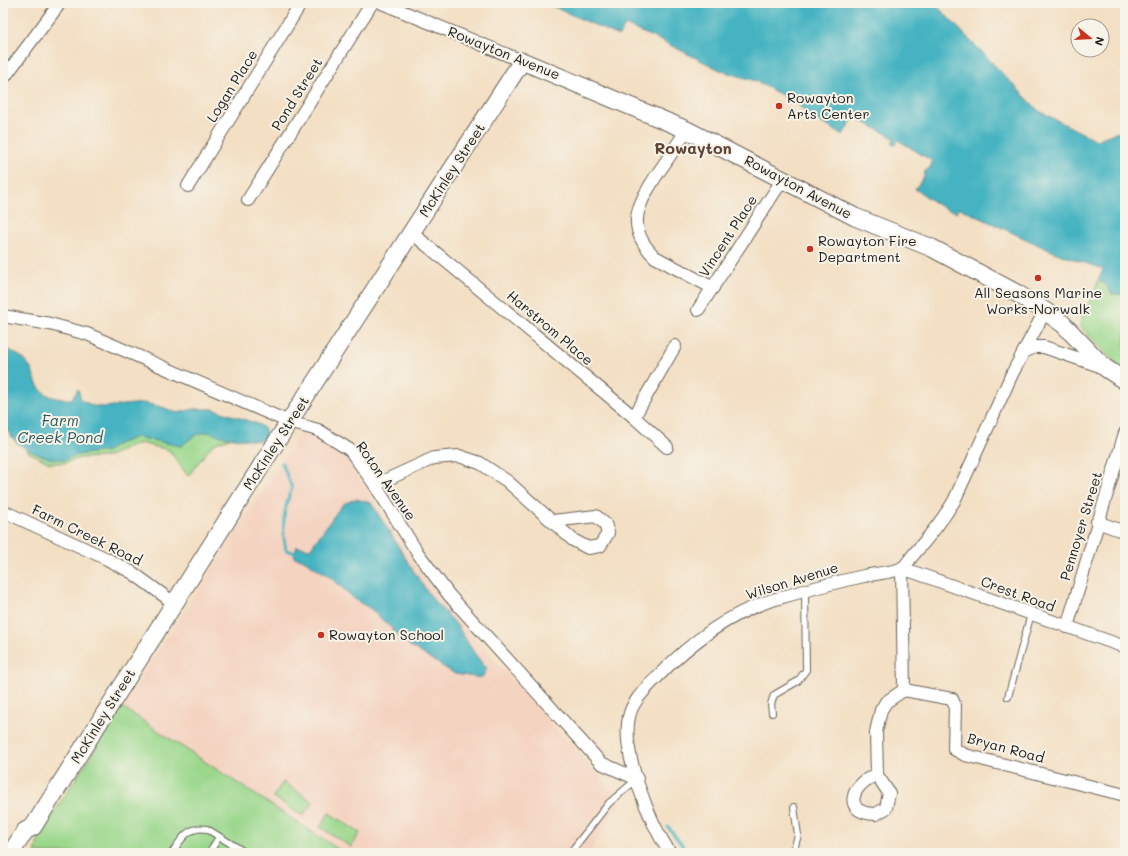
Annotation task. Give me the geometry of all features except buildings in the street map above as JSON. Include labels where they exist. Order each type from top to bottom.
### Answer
[{"type":"main road","name":"Rowayton Avenue","points":[[522,61],[687,130],[856,217],[932,248],[1018,294],[1045,311],[1063,324],[1104,367],[1125,382]]},
{"type":"main road","name":"McKinley Street","points":[[11,853],[25,832],[33,826],[289,422],[522,61]]},
{"type":"main road","name":"McKinley Street","points":[[23,853],[32,840],[33,826]]},
{"type":"street","points":[[3,79],[60,3]]},
{"type":"street","name":"Logan Place","points":[[188,186],[301,3]]},
{"type":"street","name":"Pond Street","points":[[248,200],[372,3]]},
{"type":"street","name":"Rowayton Avenue","points":[[382,3],[522,61]]},
{"type":"street","points":[[687,130],[643,196],[637,212],[637,225],[642,241],[655,257],[712,288]]},
{"type":"street","name":"Vincent Place","points":[[698,310],[783,179]]},
{"type":"street","name":"Harstrom Place","points":[[412,233],[634,417],[666,447]]},
{"type":"street","points":[[877,775],[875,754],[876,732],[881,710],[886,702],[904,690],[902,568],[938,525],[954,501],[1024,352],[1045,311]]},
{"type":"street","name":"Roton Avenue","points":[[3,316],[50,324],[87,334],[289,422],[318,430],[350,450],[375,485],[417,552],[449,595],[601,763],[637,779]]},
{"type":"street","points":[[634,417],[675,346]]},
{"type":"street","points":[[1024,352],[1035,347],[1044,347],[1104,367]]},
{"type":"street","name":"Pennoyer Street","points":[[1067,627],[1097,522],[1125,433]]},
{"type":"street","points":[[375,485],[434,458],[459,456],[480,463],[507,481],[553,521]]},
{"type":"street","name":"Farm Creek Road","points":[[3,511],[105,558],[133,573],[174,603]]},
{"type":"street","points":[[1097,522],[1125,532]]},
{"type":"street","name":"Wilson Avenue","points":[[670,853],[653,823],[637,779],[629,750],[628,728],[633,706],[645,690],[675,658],[705,634],[729,620],[766,602],[832,583],[902,568]]},
{"type":"street","name":"Crest Road","points":[[902,568],[1125,648]]},
{"type":"street","name":"Bryan Road","points":[[904,690],[952,699],[955,706],[954,749],[965,755],[1125,795]]},
{"type":"lane","points":[[772,714],[771,704],[774,695],[798,681],[806,670],[806,591]]},
{"type":"lane","points":[[1008,697],[1031,614]]},
{"type":"lane","points":[[570,853],[610,803],[637,779]]},
{"type":"lane","points":[[793,853],[798,835],[794,807]]},
{"type":"lane","points":[[172,853],[185,834],[193,829],[207,829],[246,853]]},
{"type":"lane","points":[[209,853],[220,837]]},
{"type":"shaded area","name":"Rowayton School","points":[[301,432],[316,438],[345,456],[418,569],[451,612],[605,783],[621,804],[589,853],[344,853],[122,707]]},
{"type":"green space","points":[[1098,281],[1106,284],[1112,294],[1125,294],[1125,373],[1079,325]]},
{"type":"green space","name":"Farm Creek Pond","points":[[3,353],[44,397],[65,413],[241,434],[213,444],[188,476],[169,450],[140,443],[107,457],[80,458],[65,463],[50,463],[28,452],[7,424]]},
{"type":"green space","points":[[122,707],[344,853],[35,853],[39,836]]},
{"type":"green space","points":[[283,782],[313,802],[303,816],[273,797]]},
{"type":"green space","points":[[329,813],[360,833],[351,847],[320,827]]},
{"type":"water","points":[[545,3],[934,3],[1039,111],[1096,140],[1114,133],[1125,132],[1125,294],[1112,294],[1106,284],[1098,281],[1103,269],[1056,253],[959,208],[957,212],[951,211],[935,203],[915,189],[924,177],[925,171],[930,168],[932,161],[898,140],[895,145],[892,143],[894,138],[854,117],[843,135],[810,116],[796,103],[756,81],[722,71],[664,42],[625,25],[619,36]]},
{"type":"water","name":"Farm Creek Pond","points":[[3,346],[26,361],[40,389],[52,397],[72,399],[78,389],[81,400],[93,406],[103,407],[144,403],[162,407],[177,413],[194,409],[213,409],[258,424],[265,429],[266,437],[259,441],[225,437],[207,432],[196,435],[181,446],[137,437],[118,444],[107,451],[77,455],[64,460],[49,458],[30,451],[16,442],[3,425]]},
{"type":"water","points":[[356,499],[371,503],[429,594],[455,623],[474,652],[487,668],[482,678],[455,674],[410,646],[371,609],[357,601],[329,576],[302,559],[294,557],[297,546],[310,549],[341,506]]},
{"type":"waterway","points":[[282,463],[292,488],[285,511],[283,526],[284,542],[286,550],[299,554]]},
{"type":"waterway","points":[[668,827],[688,853]]},
{"type":"place","name":"Rowayton Arts Center","points":[[779,106]]},
{"type":"place","name":"Rowayton Fire Department","points":[[810,249]]},
{"type":"place","name":"All Seasons Marine Works-Norwalk","points":[[1038,278]]},
{"type":"place","name":"Rowayton School","points":[[321,635]]},
{"type":"district","name":"Rowayton","points":[[693,148]]}]
